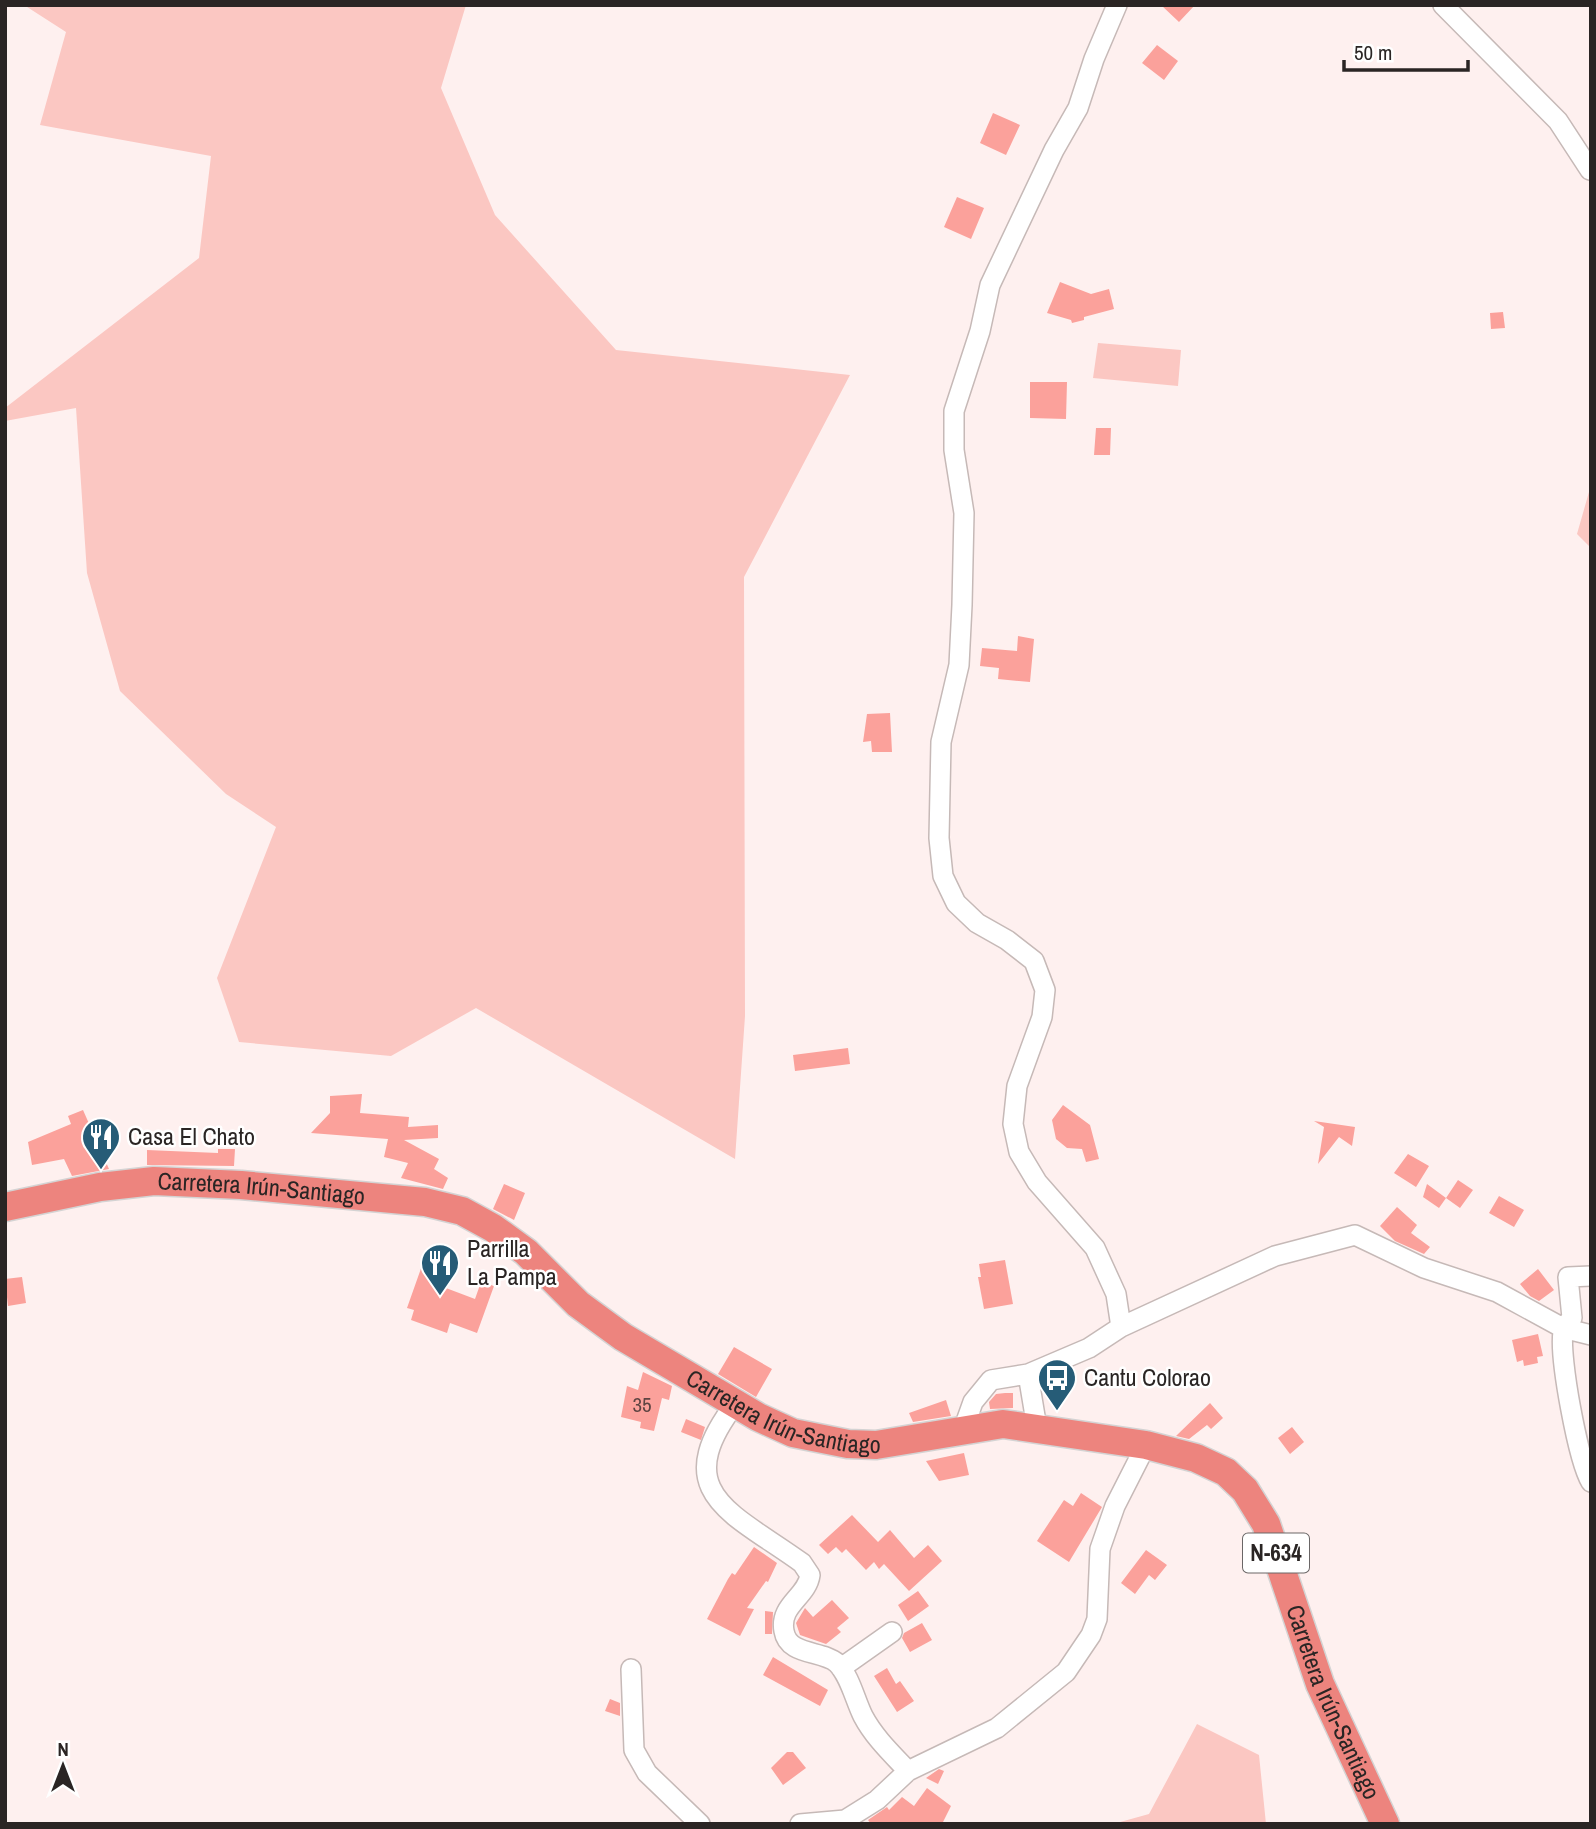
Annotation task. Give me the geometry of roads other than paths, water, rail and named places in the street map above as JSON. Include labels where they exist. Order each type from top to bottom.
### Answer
[{"type":"highway","name":"Carretera Irún-Santiago","points":[[5,1207],[100,1187],[154,1181],[388,1197],[462,1211],[493,1228],[526,1252],[578,1304],[623,1337],[735,1404],[793,1433],[848,1444],[876,1445],[1003,1424],[1146,1445],[1196,1458],[1226,1472],[1245,1490],[1266,1524],[1320,1684],[1385,1824]]},
{"type":"street","points":[[1117,5],[1094,59],[1078,108],[1054,150],[989,285],[980,331],[954,411],[954,450],[964,513],[962,605],[959,665],[941,742],[939,838],[943,876],[956,903],[977,923],[1007,940],[1034,961],[1045,990],[1042,1017],[1017,1086],[1013,1124],[1019,1152],[1037,1182],[1095,1248],[1116,1294],[1121,1327]]},
{"type":"street","points":[[1443,5],[1558,121],[1590,170]]},
{"type":"street","points":[[963,1430],[973,1402],[991,1380],[1028,1374],[1089,1348],[1121,1327],[1275,1256],[1355,1235],[1424,1268],[1497,1292],[1563,1328],[1591,1335]]},
{"type":"street","points":[[1591,1276],[1568,1277],[1572,1318],[1563,1328],[1562,1352],[1578,1452],[1591,1482]]},
{"type":"street","points":[[1028,1374],[1037,1428]]},
{"type":"street","points":[[735,1404],[707,1447],[704,1469],[709,1486],[725,1507],[802,1563],[810,1575],[809,1584],[788,1606],[783,1630],[793,1646],[835,1661],[841,1668],[865,1719],[908,1771]]},
{"type":"street","points":[[800,1824],[845,1819],[877,1800],[908,1771],[984,1737],[1074,1663],[1097,1619],[1100,1549],[1107,1527],[1146,1445]]},
{"type":"street","points":[[841,1668],[892,1632]]},
{"type":"street","points":[[631,1669],[634,1751],[653,1780],[700,1824]]},
{"type":"place","name":"Casa El Chato","points":[[101,1171]]},
{"type":"place","name":"Parrilla La Pampa","points":[[440,1297]]},
{"type":"place","name":"Cantu Colorao","points":[[1057,1412]]}]
